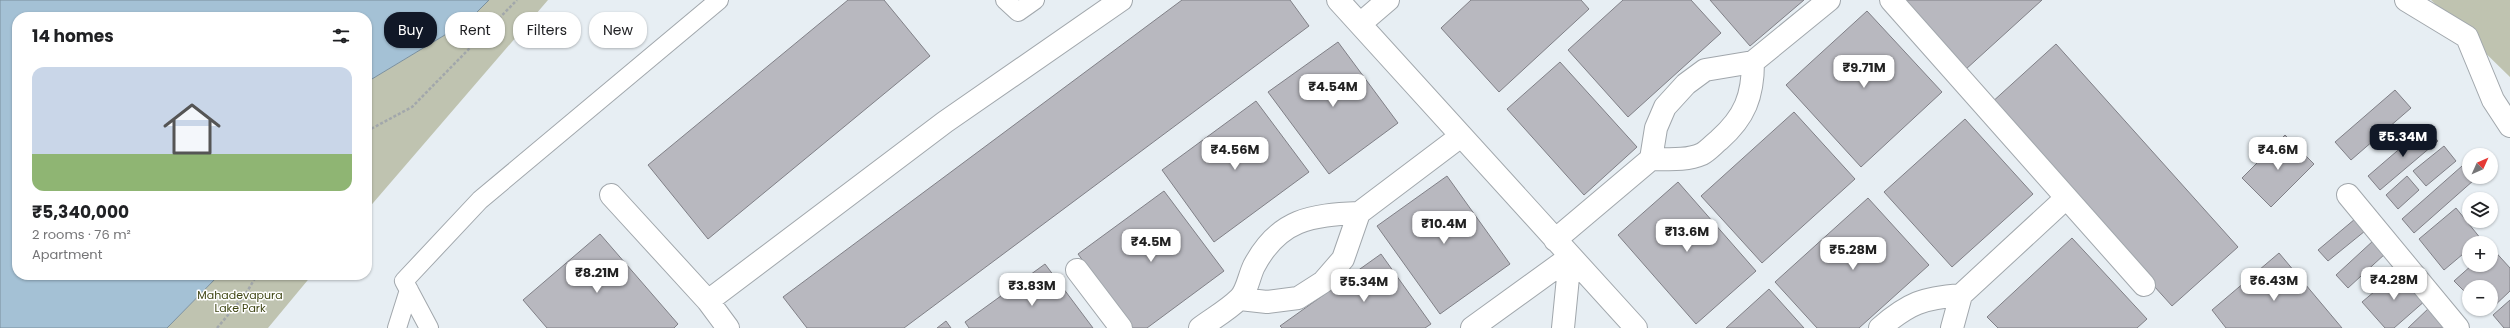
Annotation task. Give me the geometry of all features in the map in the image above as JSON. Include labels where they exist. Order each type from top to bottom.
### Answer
[{"type":"street","points":[[708,301],[945,122],[1121,0]]},
{"type":"street","points":[[1338,0],[1636,328]]},
{"type":"street","points":[[1360,24],[1388,0]]},
{"type":"street","points":[[1555,240],[1651,159],[1656,128],[1665,107],[1686,84],[1705,70],[1722,65],[1753,62],[1829,0]]},
{"type":"street","points":[[1891,0],[2066,199],[2144,285]]},
{"type":"street","points":[[2406,0],[2467,38],[2493,100],[2510,126]]},
{"type":"street","points":[[1651,159],[1679,160],[1703,153],[1723,136],[1745,111],[1753,86],[1753,62]]},
{"type":"street","points":[[1240,299],[1267,302],[1298,298],[1323,282],[1343,259],[1359,214],[1461,136]]},
{"type":"street","points":[[611,195],[708,301],[728,328]]},
{"type":"street","points":[[2348,195],[2458,328]]},
{"type":"street","points":[[1952,328],[1961,295],[2066,199]]},
{"type":"street","points":[[1200,328],[1240,299],[1259,259],[1273,240],[1296,222],[1321,214],[1359,214]]},
{"type":"street","points":[[1472,328],[1570,257]]},
{"type":"street","points":[[1563,328],[1570,257]]},
{"type":"street","points":[[1077,270],[1121,328]]},
{"type":"street","points":[[1880,328],[1900,310],[1930,298],[1961,295]]},
{"type":"lane","points":[[429,328],[404,280],[480,200],[719,0]]},
{"type":"lane","points":[[1005,0],[1018,12],[1035,0]]},
{"type":"lane","points":[[397,328],[409,290]]},
{"type":"path","points":[[372,128],[412,107],[517,0]]},
{"type":"path","points":[[217,328],[245,295],[254,280]]},
{"type":"green space","points":[[489,0],[548,0],[538,12],[513,12],[513,41],[372,204],[372,79],[423,48],[437,48],[437,40],[445,35],[445,48],[505,48],[505,12],[477,12]]},
{"type":"green space","points":[[2431,0],[2510,0],[2510,77]]},
{"type":"green space","name":"Mahadevapura Lake Park","points":[[214,280],[308,280],[268,328],[167,328]]},
{"type":"water","points":[[0,0],[489,0],[477,12],[445,12],[445,35],[437,40],[437,12],[384,12],[384,48],[423,48],[372,79],[372,12],[12,12],[12,280],[214,280],[167,328],[0,328]]},
{"type":"building","points":[[848,0],[884,0],[930,56],[708,239],[648,165]]},
{"type":"building","points":[[1182,0],[1290,0],[1309,26],[904,328],[807,328],[783,297]]},
{"type":"building","points":[[1471,0],[1581,0],[1589,9],[1499,92],[1441,28]]},
{"type":"building","points":[[1623,0],[1691,0],[1721,33],[1628,117],[1568,50]]},
{"type":"building","points":[[1710,0],[1804,0],[1750,46]]},
{"type":"building","points":[[1902,0],[2042,0],[1965,70]]},
{"type":"building","points":[[1867,11],[1942,92],[1861,167],[1786,85]]},
{"type":"building","points":[[1338,42],[1398,123],[1329,174],[1268,92]]},
{"type":"building","points":[[2056,44],[2238,247],[2172,306],[1990,104]]},
{"type":"building","points":[[1560,62],[1637,147],[1584,195],[1507,109]]},
{"type":"building","points":[[2395,90],[2411,108],[2351,160],[2335,142]]},
{"type":"building","points":[[1256,101],[1309,172],[1214,242],[1162,170]]},
{"type":"building","points":[[1794,112],[1855,179],[1762,263],[1701,196]]},
{"type":"building","points":[[1965,119],[2033,194],[1952,267],[1884,192]]},
{"type":"building","points":[[2425,127],[2438,141],[2380,190],[2368,176]]},
{"type":"building","points":[[2285,135],[2314,164],[2271,207],[2242,178]]},
{"type":"building","points":[[2444,146],[2456,161],[2426,186],[2413,171]]},
{"type":"building","points":[[2462,166],[2462,184],[2469,184],[2414,233],[2402,219]]},
{"type":"building","points":[[1447,176],[1510,264],[1440,314],[1377,226]]},
{"type":"building","points":[[2407,176],[2419,190],[2398,209],[2386,195]]},
{"type":"building","points":[[1678,182],[1756,271],[1696,324],[1618,235]]},
{"type":"building","points":[[1164,191],[1224,271],[1147,328],[1132,328],[1078,254]]},
{"type":"building","points":[[1868,198],[1929,265],[1859,328],[1817,328],[1775,282]]},
{"type":"building","points":[[2456,208],[2462,215],[2462,228],[2472,228],[2479,236],[2462,236],[2462,255],[2444,270],[2419,239]]},
{"type":"building","points":[[2355,219],[2365,231],[2328,261],[2318,250]]},
{"type":"building","points":[[600,234],[678,324],[674,328],[547,328],[523,300]]},
{"type":"building","points":[[2072,238],[2147,319],[2137,328],[1998,328],[1987,317]]},
{"type":"building","points":[[2374,240],[2386,253],[2348,288],[2336,275]]},
{"type":"building","points":[[2279,253],[2342,328],[2226,328],[2212,310]]},
{"type":"building","points":[[1381,254],[1431,324],[1425,328],[1282,328],[1280,326]]},
{"type":"building","points":[[2498,255],[2510,268],[2510,291],[2498,302],[2498,280],[2462,280],[2462,289],[2454,281],[2464,272],[2498,272]]},
{"type":"building","points":[[1045,264],[1093,328],[969,328],[965,322]]},
{"type":"building","points":[[2400,270],[2426,300],[2394,328],[2385,328],[2362,302]]},
{"type":"building","points":[[1769,289],[1804,328],[1726,328]]},
{"type":"building","points":[[2510,300],[2510,328],[2504,328],[2494,316],[2498,316],[2498,311]]},
{"type":"building","points":[[2430,307],[2450,328],[2408,328]]},
{"type":"building","points":[[946,321],[951,328],[937,328]]}]
